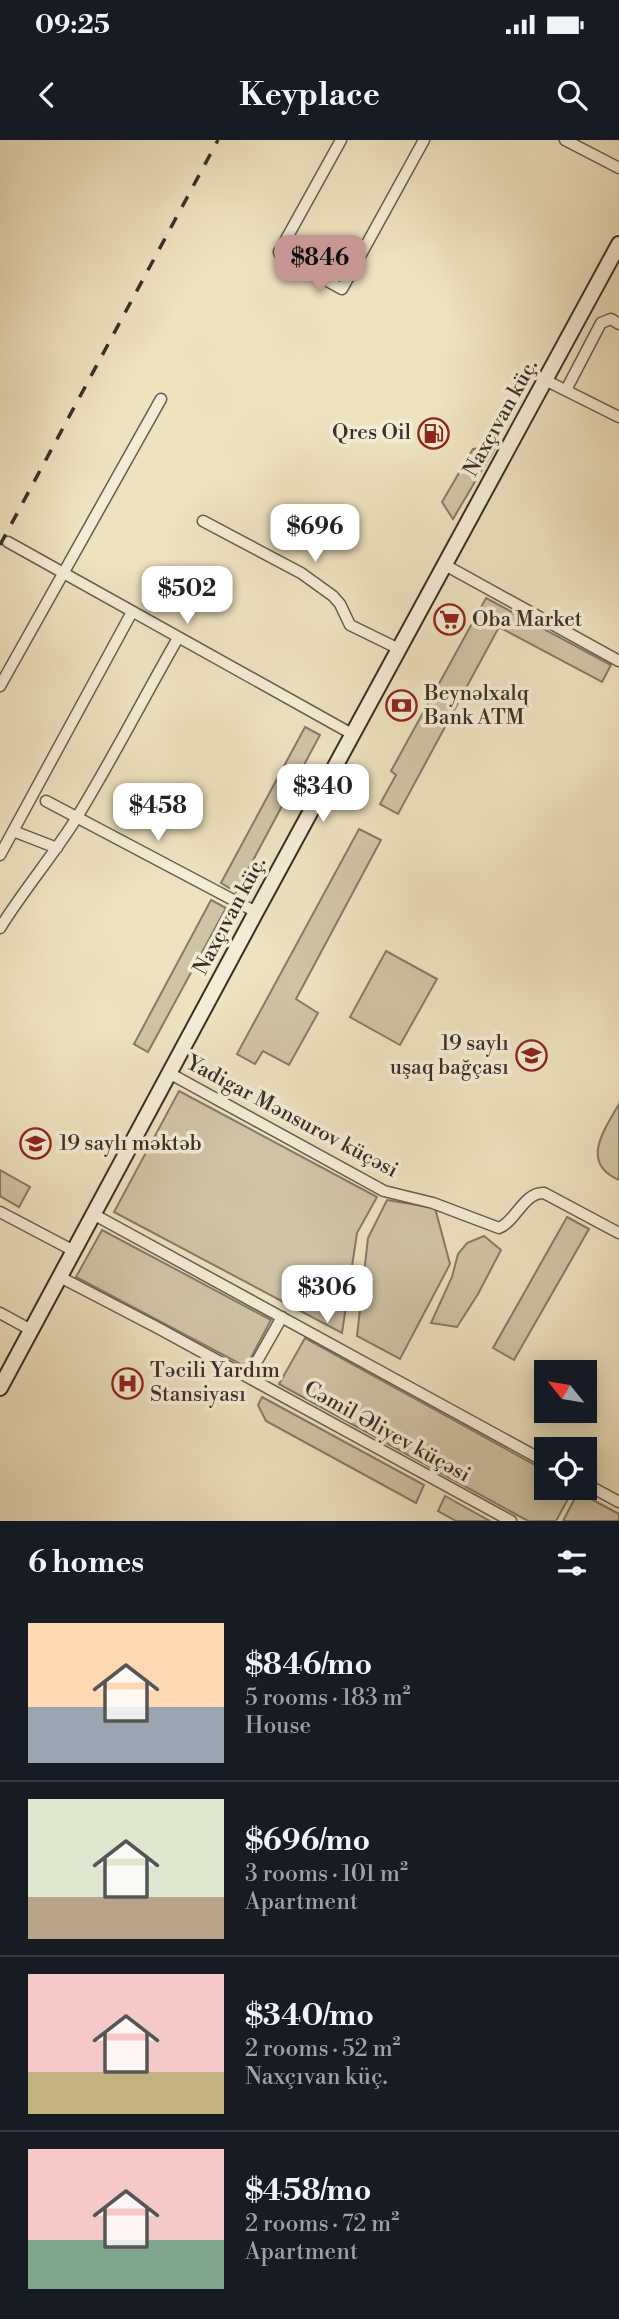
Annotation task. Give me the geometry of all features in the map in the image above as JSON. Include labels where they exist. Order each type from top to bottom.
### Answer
[{"type":"street","points":[[341,140],[279,252],[342,289],[424,140]]},
{"type":"street","points":[[565,140],[619,168]]},
{"type":"street","name":"Naxçıvan küç.","points":[[0,1388],[619,244]]},
{"type":"street","points":[[566,390],[601,323],[611,319],[619,324]]},
{"type":"street","points":[[545,380],[619,417]]},
{"type":"street","points":[[0,686],[161,399]]},
{"type":"street","points":[[203,521],[301,573],[334,596],[350,625],[399,649]]},
{"type":"street","points":[[8,542],[352,734]]},
{"type":"street","points":[[445,565],[619,661]]},
{"type":"street","points":[[0,855],[132,612]]},
{"type":"street","points":[[0,928],[22,893],[57,848],[178,638]]},
{"type":"street","points":[[46,801],[256,912]]},
{"type":"street","points":[[13,831],[57,848]]},
{"type":"street","name":"Yadigar Mənsurov küçəsi","points":[[169,1073],[384,1191],[433,1203],[499,1228],[509,1222],[532,1195],[544,1193],[619,1233]]},
{"type":"street","points":[[0,1212],[74,1251]]},
{"type":"street","points":[[93,1214],[534,1455]]},
{"type":"street","name":"Cəmil Əliyev küçəsi","points":[[60,1277],[511,1521]]},
{"type":"street","points":[[0,1313],[32,1330]]},
{"type":"street","points":[[248,1377],[282,1317]]},
{"type":"street","points":[[597,1490],[619,1502]]},
{"type":"shaded area","points":[[496,446],[453,519],[442,502],[473,449]]},
{"type":"shaded area","points":[[486,598],[611,665],[602,682],[499,627],[398,814],[380,804],[396,775],[391,771]]},
{"type":"shaded area","points":[[305,727],[320,735],[236,892],[221,883]]},
{"type":"shaded area","points":[[359,829],[381,840],[296,999],[318,1013],[289,1065],[263,1051],[255,1064],[237,1054]]},
{"type":"shaded area","points":[[211,900],[226,908],[148,1052],[134,1044]]},
{"type":"shaded area","points":[[386,951],[437,979],[400,1045],[350,1017]]},
{"type":"shaded area","points":[[179,1091],[377,1197],[357,1233],[342,1333],[114,1212]]},
{"type":"shaded area","points":[[619,1104],[619,1180],[607,1173],[600,1164],[598,1155],[602,1135]]},
{"type":"shaded area","points":[[0,1170],[30,1187],[19,1207],[0,1196]]},
{"type":"shaded area","points":[[387,1200],[435,1208],[450,1264],[400,1359],[357,1336],[368,1238]]},
{"type":"shaded area","points":[[567,1217],[589,1229],[514,1360],[493,1348]]},
{"type":"shaded area","points":[[102,1230],[271,1320],[246,1367],[76,1277]]},
{"type":"shaded area","points":[[484,1236],[501,1250],[478,1294],[457,1327],[431,1323],[452,1277],[458,1254],[467,1243]]},
{"type":"shaded area","points":[[305,1338],[534,1464],[534,1500],[567,1500],[556,1521],[528,1521],[279,1384]]},
{"type":"shaded area","points":[[262,1397],[424,1485],[416,1503],[266,1421],[258,1405]]},
{"type":"shaded area","points":[[445,1496],[490,1521],[456,1521],[438,1511]]},
{"type":"shaded area","points":[[574,1500],[593,1500],[619,1514],[619,1521],[563,1521]]},
{"type":"railway","points":[[0,545],[218,140]]},
{"type":"place","name":"Qres Oil","points":[[434,433]]},
{"type":"place","name":"Oba Market","points":[[449,620]]},
{"type":"place","name":"Beynəlxalq Bank ATM","points":[[401,706]]},
{"type":"place","name":"19 saylı uşaq bağçası","points":[[532,1056]]},
{"type":"place","name":"19 saylı məktəb","points":[[36,1144]]},
{"type":"place","name":"Təcili Yardım Stansiyası","points":[[127,1383]]}]
